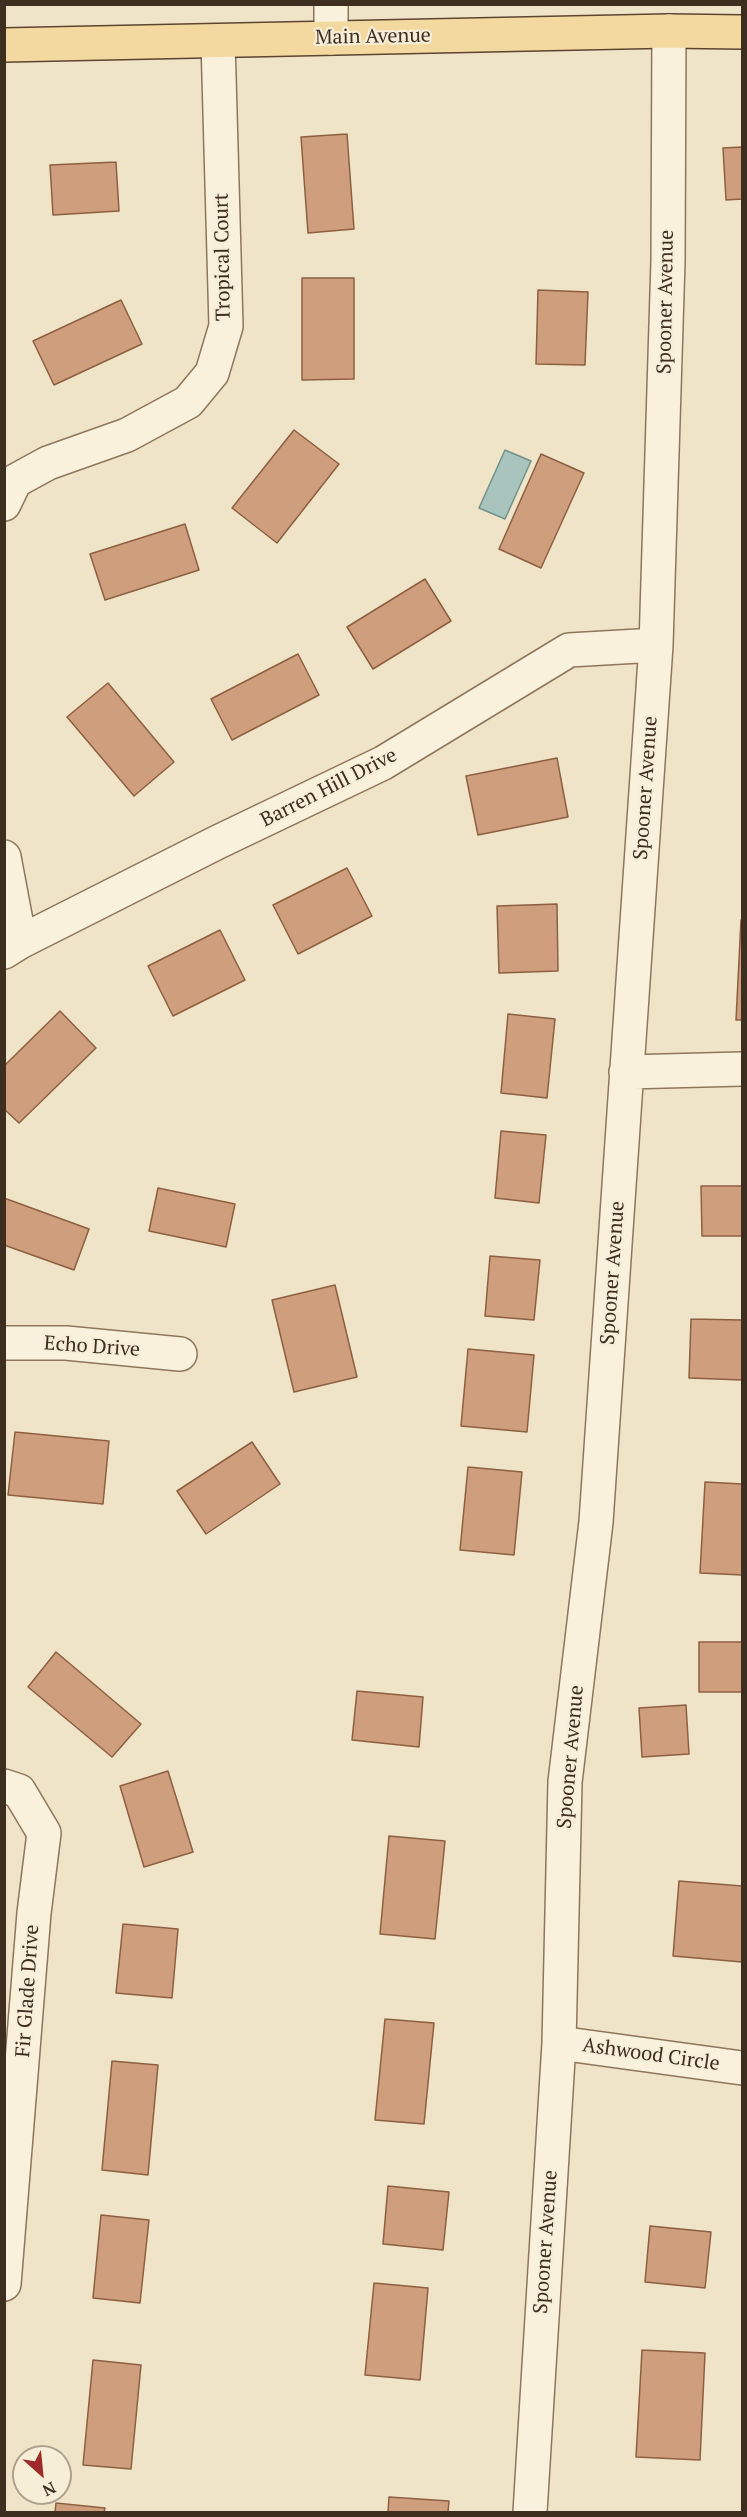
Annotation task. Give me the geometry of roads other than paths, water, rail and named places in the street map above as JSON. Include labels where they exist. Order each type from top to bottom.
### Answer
[{"type":"main road","name":"Main Avenue","points":[[4,45],[669,31],[742,32]]},
{"type":"street","points":[[331,4],[331,38]]},
{"type":"street","name":"Spooner Avenue","points":[[530,2512],[559,2043],[565,1782],[596,1522],[656,645],[668,261],[669,31]]},
{"type":"street","name":"Tropical Court","points":[[6,496],[15,481],[48,463],[127,435],[188,402],[212,373],[226,326],[218,41]]},
{"type":"street","name":"Barren Hill Drive","points":[[12,947],[383,763],[569,650],[656,645]]},
{"type":"street","points":[[4,857],[12,947]]},
{"type":"street","points":[[627,1072],[742,1069]]},
{"type":"street","name":"Echo Drive","points":[[4,1343],[66,1343],[180,1354]]},
{"type":"street","name":"Fir Glade Drive","points":[[4,1786],[19,1791],[44,1833],[34,1913],[4,2284]]},
{"type":"street","name":"Ashwood Circle","points":[[559,2043],[742,2068]]},
{"type":"water","points":[[505,450],[531,461],[505,519],[479,508]]}]
